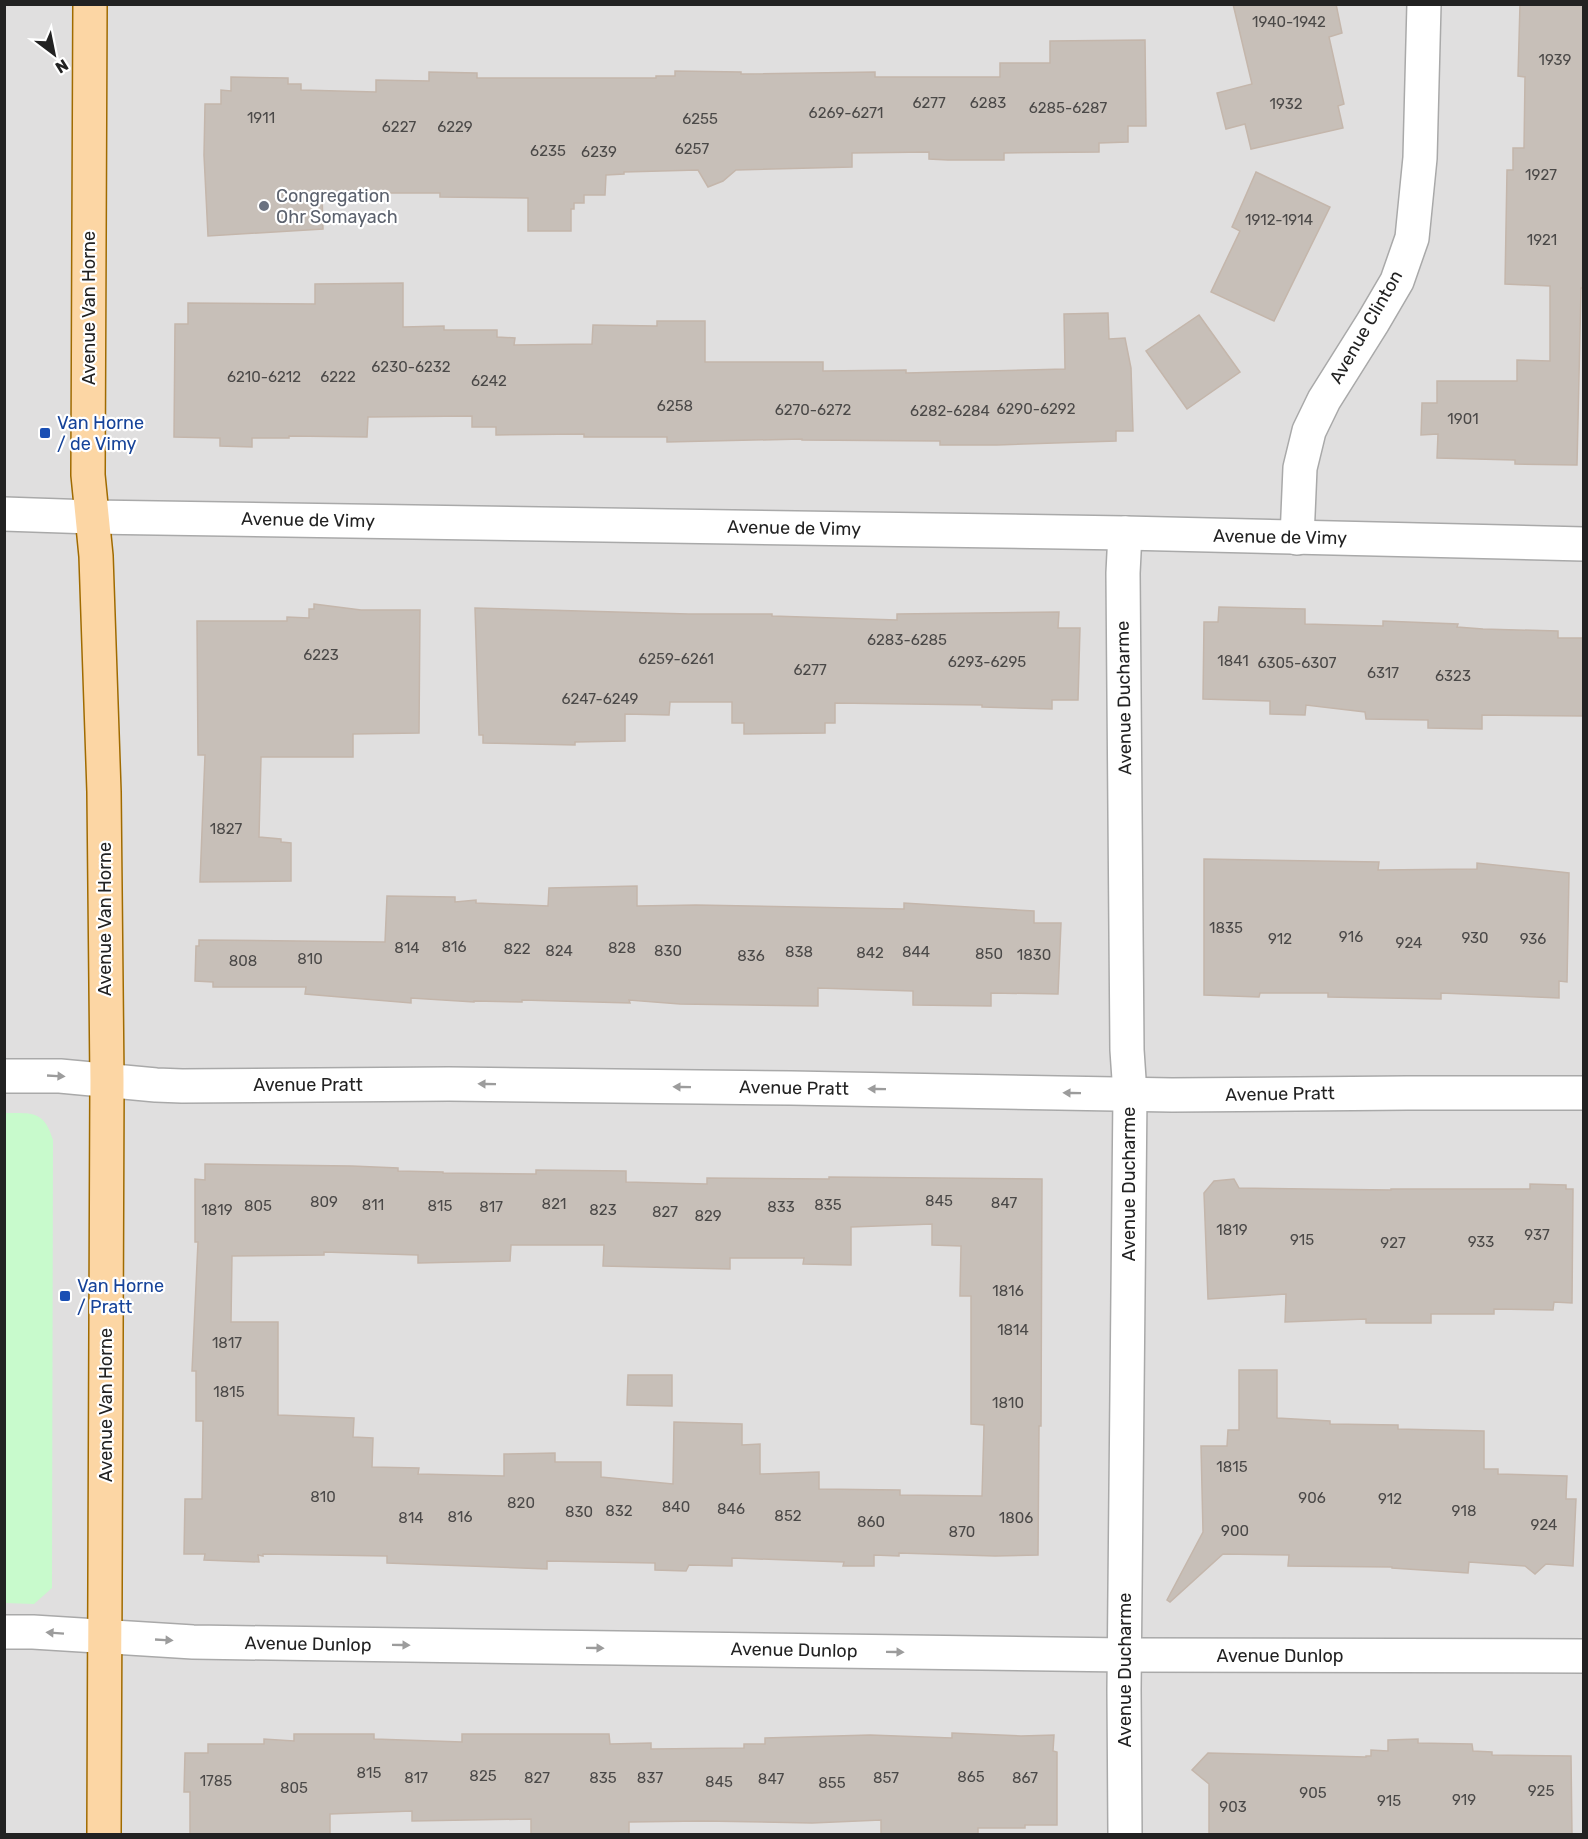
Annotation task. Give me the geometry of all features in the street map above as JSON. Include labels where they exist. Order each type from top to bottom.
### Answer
[{"type":"main road","name":"Avenue Van Horne","points":[[90,4],[88,475],[96,555],[104,792],[107,1081],[104,1834]]},
{"type":"street","name":"Avenue Clinton","points":[[1297,538],[1300,468],[1309,431],[1324,400],[1397,281],[1412,238],[1420,158],[1424,4]]},
{"type":"street","name":"Avenue de Vimy","points":[[4,514],[1125,533],[1584,544]]},
{"type":"street","name":"Avenue Ducharme","points":[[1125,533],[1123,573],[1127,1050],[1130,1094],[1125,1834]]},
{"type":"street","name":"Avenue Pratt","points":[[4,1076],[60,1076],[182,1086],[449,1084],[1130,1094],[1584,1093]]},
{"type":"street","name":"Avenue Dunlop","points":[[4,1632],[193,1642],[1125,1655],[1584,1656]]},
{"type":"shaded area","points":[[5,5],[1583,5],[1583,1834],[5,1834]]},
{"type":"green space","points":[[5,1113],[36,1115],[46,1123],[53,1140],[52,1588],[34,1604],[5,1603]]},
{"type":"building","points":[[1233,4],[1336,4],[1342,33],[1329,37],[1344,104],[1338,106],[1343,128],[1251,149],[1245,124],[1226,129],[1217,93],[1252,84]]},
{"type":"building","points":[[1520,4],[1584,4],[1584,288],[1581,288],[1577,465],[1515,464],[1515,460],[1437,458],[1438,434],[1421,435],[1422,403],[1437,403],[1437,381],[1517,381],[1517,360],[1550,361],[1550,286],[1505,284],[1507,170],[1513,170],[1513,148],[1524,148],[1525,77],[1518,76]]},
{"type":"building","points":[[1145,40],[1146,126],[1128,126],[1128,142],[1099,143],[1099,152],[1004,153],[1004,160],[929,159],[929,152],[852,153],[852,167],[736,170],[723,181],[708,187],[698,170],[624,172],[624,174],[606,175],[605,195],[584,195],[584,203],[574,203],[574,209],[571,209],[571,231],[528,231],[528,198],[440,197],[440,193],[322,193],[323,229],[208,236],[204,155],[205,104],[221,104],[221,90],[231,91],[231,77],[288,78],[288,84],[301,84],[301,90],[376,92],[376,80],[429,81],[429,72],[477,73],[477,78],[656,78],[656,76],[675,76],[675,71],[741,72],[741,74],[875,72],[875,77],[1000,77],[1000,63],[1050,63],[1050,41]]},
{"type":"building","points":[[1256,172],[1330,207],[1274,321],[1211,292],[1240,231],[1232,227]]},
{"type":"building","points":[[403,283],[403,327],[444,326],[444,330],[497,330],[497,337],[515,338],[514,345],[592,344],[593,325],[657,326],[657,321],[705,321],[705,362],[823,362],[823,371],[906,370],[906,373],[1065,369],[1064,314],[1108,313],[1109,339],[1125,338],[1131,368],[1133,431],[1116,431],[1116,441],[997,445],[940,445],[940,441],[802,439],[667,442],[667,437],[584,437],[584,434],[496,435],[496,427],[472,427],[472,416],[368,417],[367,437],[252,438],[252,447],[220,446],[220,438],[174,437],[175,324],[188,324],[188,303],[315,304],[315,284]]},
{"type":"building","points":[[1199,315],[1240,372],[1187,409],[1146,351]]},
{"type":"building","points":[[314,604],[361,610],[420,610],[419,733],[353,734],[353,757],[261,757],[259,837],[281,839],[281,842],[291,843],[291,881],[200,882],[205,755],[198,755],[197,621],[287,621],[287,617],[309,618],[309,609],[314,609]]},
{"type":"building","points":[[1219,607],[1305,609],[1305,624],[1383,626],[1383,621],[1458,624],[1457,627],[1483,629],[1558,631],[1558,638],[1584,638],[1584,716],[1482,715],[1482,729],[1428,728],[1428,720],[1366,719],[1365,712],[1306,705],[1305,715],[1270,714],[1270,701],[1203,699],[1204,622],[1218,622]]},
{"type":"building","points":[[475,608],[772,614],[772,616],[897,620],[897,614],[1059,612],[1058,628],[1080,628],[1078,700],[1052,700],[1052,709],[982,707],[982,705],[835,703],[835,723],[825,723],[825,733],[744,734],[744,723],[732,723],[732,702],[670,702],[669,715],[625,714],[625,741],[575,742],[575,745],[483,743],[483,735],[479,735]]},
{"type":"building","points":[[1204,859],[1379,862],[1378,870],[1477,869],[1477,863],[1569,873],[1567,982],[1559,981],[1559,998],[1441,993],[1441,999],[1328,997],[1328,993],[1260,993],[1259,997],[1204,995]]},
{"type":"building","points":[[637,886],[637,906],[904,909],[904,903],[1034,911],[1034,923],[1061,923],[1058,994],[991,993],[991,1006],[913,1005],[913,991],[818,988],[818,1006],[680,1004],[629,1000],[630,1003],[522,1000],[522,1002],[474,1002],[411,998],[411,1003],[305,994],[306,987],[213,987],[213,982],[195,981],[196,946],[199,946],[199,940],[385,942],[387,896],[455,897],[455,902],[476,900],[476,903],[548,906],[549,888]]},
{"type":"building","points":[[205,1164],[352,1166],[443,1173],[536,1174],[536,1170],[626,1171],[626,1182],[707,1184],[707,1178],[1042,1179],[1038,1555],[899,1553],[899,1556],[874,1555],[874,1566],[843,1566],[844,1562],[732,1558],[732,1566],[689,1565],[686,1571],[655,1570],[655,1563],[547,1561],[547,1569],[387,1563],[387,1556],[263,1554],[263,1556],[258,1555],[259,1562],[204,1560],[205,1554],[184,1554],[185,1499],[202,1499],[203,1421],[196,1421],[196,1371],[192,1371],[198,1242],[195,1242],[195,1179],[205,1180]],"holes":[[[932,1224],[932,1245],[961,1246],[960,1296],[971,1296],[971,1424],[984,1425],[982,1496],[900,1495],[900,1490],[819,1489],[819,1472],[760,1474],[760,1444],[742,1445],[742,1424],[674,1422],[673,1484],[601,1477],[601,1462],[555,1462],[555,1453],[504,1454],[504,1476],[418,1474],[419,1468],[372,1467],[373,1438],[353,1437],[354,1418],[278,1415],[278,1322],[231,1322],[232,1256],[324,1255],[324,1252],[418,1255],[418,1263],[510,1261],[511,1245],[604,1245],[603,1266],[730,1269],[730,1258],[804,1258],[803,1264],[851,1265],[851,1227]]]},
{"type":"building","points":[[1234,1179],[1239,1188],[1530,1189],[1530,1184],[1566,1185],[1566,1189],[1573,1189],[1572,1303],[1554,1302],[1553,1310],[1494,1309],[1494,1314],[1431,1314],[1431,1323],[1366,1323],[1366,1319],[1285,1322],[1286,1294],[1208,1299],[1204,1193],[1214,1181]]},
{"type":"building","points":[[1239,1370],[1277,1370],[1277,1418],[1330,1421],[1330,1424],[1398,1425],[1398,1429],[1484,1431],[1484,1469],[1498,1469],[1498,1474],[1567,1476],[1566,1499],[1576,1499],[1573,1566],[1546,1564],[1535,1574],[1525,1566],[1469,1562],[1468,1573],[1392,1567],[1288,1566],[1289,1555],[1223,1554],[1170,1602],[1167,1600],[1203,1532],[1201,1446],[1227,1446],[1228,1430],[1239,1430]]},
{"type":"building","points":[[628,1375],[672,1375],[672,1406],[627,1405]]},
{"type":"building","points":[[952,1733],[1054,1735],[1053,1751],[1057,1752],[1057,1825],[978,1828],[978,1834],[881,1834],[881,1820],[812,1823],[629,1822],[629,1834],[531,1834],[531,1819],[412,1821],[412,1811],[330,1814],[330,1834],[190,1834],[190,1792],[184,1792],[185,1753],[208,1753],[208,1744],[264,1744],[264,1739],[294,1741],[294,1734],[374,1734],[374,1739],[462,1742],[462,1734],[609,1734],[610,1744],[651,1743],[651,1749],[744,1748],[744,1744],[765,1744],[765,1738],[870,1735],[952,1738]]},
{"type":"building","points":[[1418,1739],[1418,1743],[1472,1744],[1473,1751],[1492,1752],[1492,1755],[1571,1756],[1572,1834],[1209,1834],[1209,1784],[1192,1770],[1208,1753],[1366,1757],[1371,1756],[1371,1750],[1388,1751],[1388,1740]]},
{"type":"place","name":"Congregation Ohr Somayach","points":[[264,206]]},
{"type":"place","name":"Van Horne / de Vimy","points":[[45,433]]},
{"type":"place","name":"Van Horne / Pratt","points":[[65,1296]]}]
